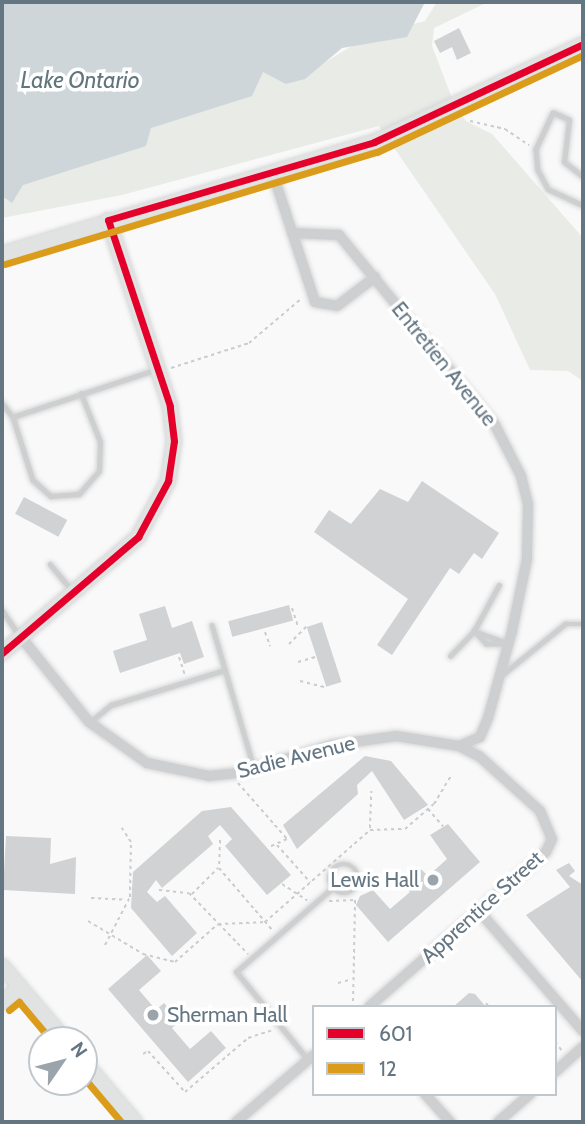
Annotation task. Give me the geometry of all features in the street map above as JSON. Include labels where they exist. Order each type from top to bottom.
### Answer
[{"type":"street","points":[[2,254],[373,142],[583,44]]},
{"type":"street","points":[[272,171],[307,288],[316,303],[337,306],[374,277]]},
{"type":"street","points":[[2,653],[138,537],[160,501],[174,442],[163,369],[108,220]]},
{"type":"street","name":"Entretien Avenue","points":[[292,233],[339,235],[495,425],[521,476],[528,505],[527,559],[509,644],[480,737]]},
{"type":"street","name":"Sadie Avenue","points":[[20,637],[89,722],[147,764],[231,774],[254,770],[332,745],[396,736],[459,746]]},
{"type":"street","points":[[459,746],[480,737],[486,761]]},
{"type":"street","name":"Apprentice Street","points":[[371,1005],[479,911],[552,839],[540,811],[486,761],[459,746]]},
{"type":"street","points":[[479,911],[583,1031]]},
{"type":"street","points":[[2,966],[53,1026]]},
{"type":"street","points":[[2,1002],[20,987]]},
{"type":"street","points":[[557,1070],[583,1047]]},
{"type":"street","points":[[236,1122],[311,1057]]},
{"type":"street","points":[[98,1078],[135,1122]]},
{"type":"street","points":[[427,1096],[450,1122]]},
{"type":"street","points":[[498,1122],[528,1096]]},
{"type":"lane","points":[[583,177],[564,162],[569,126],[564,115],[550,115],[536,149],[548,189],[583,205]]},
{"type":"lane","points":[[13,417],[163,369]]},
{"type":"lane","points":[[2,403],[13,417],[33,480],[51,496],[79,494],[99,471],[100,442],[81,394]]},
{"type":"lane","points":[[50,564],[75,592]]},
{"type":"lane","points":[[450,656],[474,631],[499,585]]},
{"type":"lane","points":[[2,610],[20,637]]},
{"type":"lane","points":[[500,677],[565,624],[583,624]]},
{"type":"lane","points":[[212,625],[254,770]]},
{"type":"lane","points":[[474,631],[509,644]]},
{"type":"lane","points":[[474,631],[486,645],[509,644]]},
{"type":"lane","points":[[89,722],[111,705],[225,670]]},
{"type":"lane","points":[[336,865],[355,868],[359,880],[354,891],[342,895],[331,888],[329,874],[336,865]]},
{"type":"lane","points":[[311,1057],[278,1026],[237,979],[236,972],[331,888]]},
{"type":"path","points":[[470,121],[505,130],[536,149]]},
{"type":"path","points":[[163,369],[248,343],[301,300],[307,288]]},
{"type":"path","points":[[292,608],[298,628]]},
{"type":"path","points":[[289,644],[298,628],[308,625]]},
{"type":"path","points":[[265,632],[270,646]]},
{"type":"path","points":[[179,657],[187,683]]},
{"type":"path","points":[[298,662],[315,657]]},
{"type":"path","points":[[300,681],[324,687]]},
{"type":"path","points":[[231,774],[287,839],[269,847]]},
{"type":"path","points":[[88,920],[112,932],[143,954],[174,962],[218,924],[265,922],[370,830],[405,829],[428,809],[451,776]]},
{"type":"path","points":[[370,830],[371,790]]},
{"type":"path","points":[[428,809],[443,826]]},
{"type":"path","points":[[105,945],[127,900],[131,842],[122,828]]},
{"type":"path","points":[[220,840],[219,868],[276,935]]},
{"type":"path","points":[[277,844],[310,882]]},
{"type":"path","points":[[190,895],[219,868]]},
{"type":"path","points":[[282,884],[294,897],[315,903],[355,900],[350,981],[353,1002]]},
{"type":"path","points":[[159,890],[190,895],[251,957]]},
{"type":"path","points":[[91,898],[127,900]]},
{"type":"path","points":[[338,983],[350,981]]},
{"type":"path","points":[[143,1054],[149,1051],[185,1092],[248,1038],[278,1026]]},
{"type":"path","points":[[557,1044],[569,1059]]},
{"type":"shaded area","points":[[437,2],[488,2],[434,28],[432,46],[455,106],[466,121],[492,134],[583,238],[583,381],[568,371],[530,370],[495,294],[379,126],[122,195],[2,218],[2,178],[274,68],[316,68],[368,36],[425,21]]},
{"type":"water","name":"Lake Ontario","points":[[2,2],[425,2],[407,37],[342,48],[305,79],[286,84],[263,72],[252,96],[151,128],[146,146],[23,185],[12,203],[2,196]]},
{"type":"building","points":[[459,28],[471,53],[457,60],[452,47],[440,53],[434,41]]},
{"type":"building","points":[[422,481],[499,533],[482,559],[474,553],[459,574],[450,568],[392,655],[377,645],[408,599],[314,532],[329,510],[351,524],[380,489],[408,502]]},
{"type":"building","points":[[24,497],[67,520],[58,537],[15,514]]},
{"type":"building","points":[[289,605],[293,620],[232,637],[228,621]]},
{"type":"building","points":[[165,606],[172,628],[192,621],[204,657],[184,664],[180,653],[120,673],[113,651],[147,640],[139,614]]},
{"type":"building","points":[[322,622],[341,682],[326,687],[307,627]]},
{"type":"building","points":[[365,756],[391,761],[428,805],[404,820],[372,771],[357,785],[358,794],[297,849],[283,825]]},
{"type":"building","points":[[231,807],[291,875],[267,895],[225,846],[232,839],[220,825],[208,836],[213,844],[162,888],[156,880],[147,892],[157,902],[165,896],[197,933],[172,956],[131,908],[133,872],[202,811]]},
{"type":"building","name":"Lewis Hall","points":[[448,824],[480,862],[388,942],[356,905],[360,896],[373,890],[390,909],[410,892],[403,885],[421,869],[428,876],[447,859],[430,835]]},
{"type":"building","points":[[6,836],[51,838],[50,864],[76,857],[75,894],[3,890]]},
{"type":"building","points":[[569,863],[575,871],[569,876],[583,885],[583,982],[526,915],[570,887],[556,870]]},
{"type":"building","name":"Sherman Hall","points":[[147,955],[161,971],[139,990],[156,1010],[164,1003],[180,1021],[172,1028],[190,1049],[211,1031],[226,1048],[188,1082],[108,989]]},
{"type":"building","points":[[469,993],[475,994],[484,1005],[455,1005]]},
{"type":"transit line","name":"601","points":[[2,653],[138,537],[168,481],[174,441],[170,406],[108,220],[374,142],[583,44]]},
{"type":"transit line","name":"12","points":[[5,264],[377,152],[583,55]]},
{"type":"transit line","name":"12","points":[[9,1010],[19,1002],[39,1026]]},
{"type":"transit line","name":"12","points":[[98,1095],[121,1122]]},
{"type":"place","name":"Lewis Hall","points":[[433,880]]},
{"type":"place","name":"Sherman Hall","points":[[153,1015]]}]
